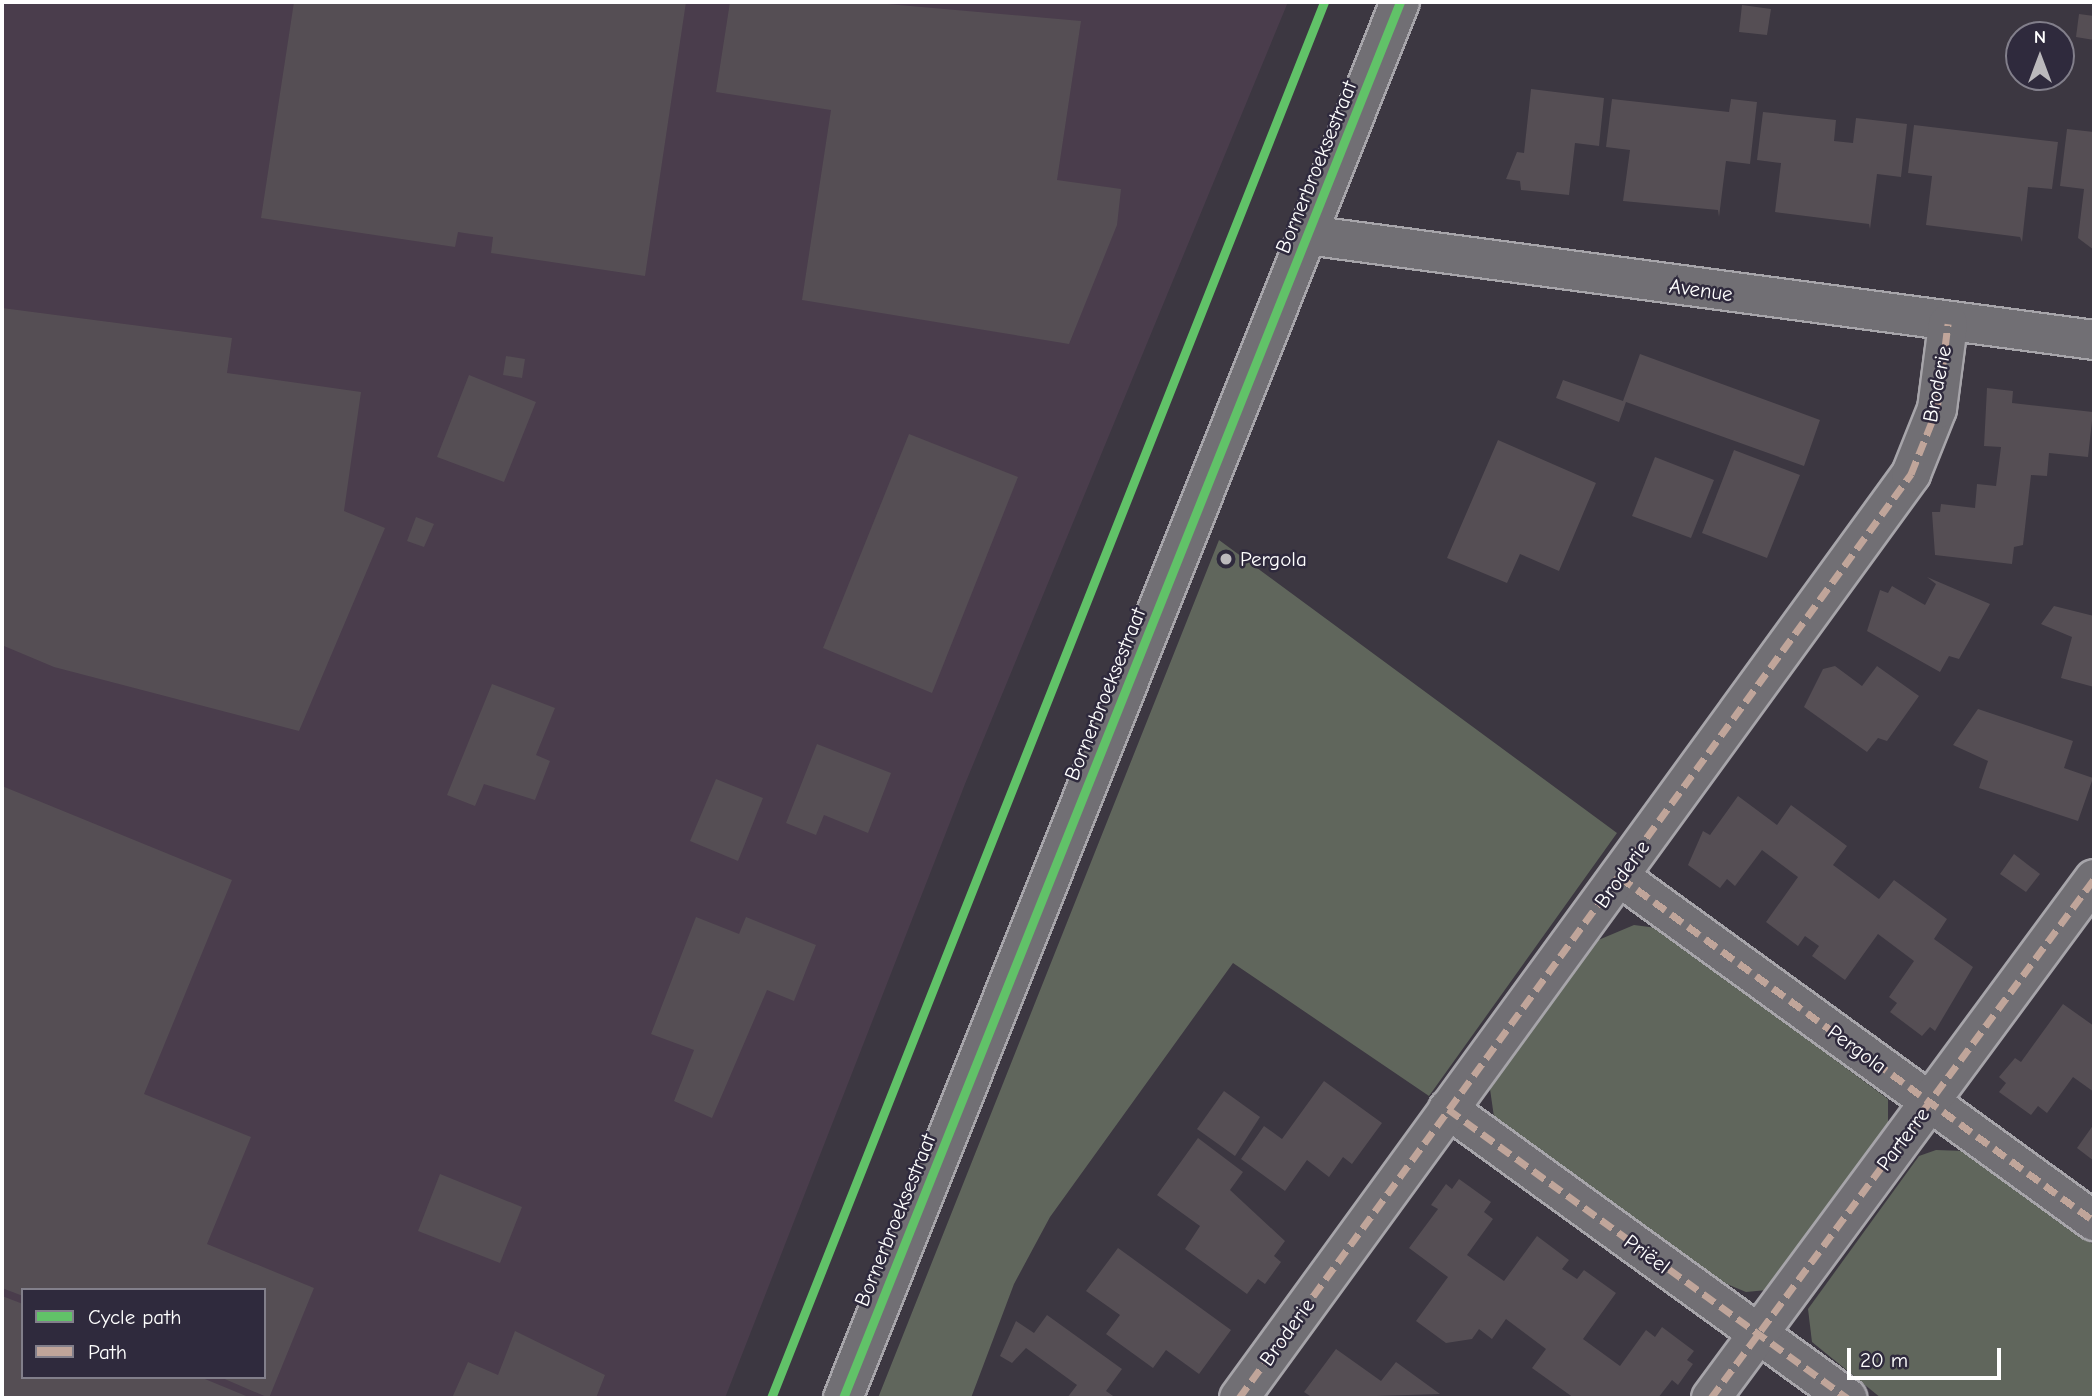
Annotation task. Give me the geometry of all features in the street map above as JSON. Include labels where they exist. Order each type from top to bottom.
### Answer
[{"type":"street","name":"Bornerbroeksestraat","points":[[844,1398],[1400,2]]},
{"type":"street","name":"Avenue","points":[[1307,235],[1948,324],[2094,340]]},
{"type":"street","name":"Broderie","points":[[1239,1398],[1911,474],[1937,409],[1948,324]]},
{"type":"street","name":"Pergola","points":[[1620,877],[2094,1221]]},
{"type":"street","name":"Parterre","points":[[1711,1398],[2094,879]]},
{"type":"street","name":"Priëel","points":[[1448,1109],[1847,1398]]},
{"type":"shaded area","points":[[2,2],[1288,2],[965,784],[725,1398],[2,1398]]},
{"type":"shaded area","points":[[1219,540],[1617,833],[1429,1096],[1233,963],[1050,1217],[1014,1284],[971,1398],[878,1398]]},
{"type":"shaded area","points":[[1634,925],[1657,928],[1888,1099],[1888,1127],[1767,1290],[1746,1292],[1722,1282],[1495,1124],[1490,1089],[1596,941]]},
{"type":"shaded area","points":[[1936,1150],[1965,1151],[2094,1245],[2094,1398],[1881,1398],[1812,1342],[1808,1309],[1919,1156]]},
{"type":"building","points":[[294,2],[686,2],[645,276],[491,253],[493,237],[458,232],[455,247],[261,218]]},
{"type":"building","points":[[730,2],[865,2],[1081,21],[1057,180],[1121,189],[1117,225],[1069,344],[802,300],[831,110],[716,92]]},
{"type":"building","points":[[1742,5],[1771,9],[1767,35],[1739,32]]},
{"type":"building","points":[[2079,14],[2094,16],[2094,40],[2076,37]]},
{"type":"building","points":[[1531,89],[1604,98],[1599,146],[1575,143],[1569,195],[1521,190],[1520,181],[1506,179],[1517,152],[1524,153]]},
{"type":"building","points":[[1612,99],[1729,112],[1731,99],[1757,102],[1750,164],[1726,161],[1719,217],[1718,210],[1623,201],[1630,150],[1606,147]]},
{"type":"building","points":[[1763,112],[1836,120],[1834,141],[1853,143],[1856,118],[1907,124],[1901,177],[1877,174],[1870,229],[1869,224],[1775,212],[1781,163],[1757,160]]},
{"type":"building","points":[[1914,125],[2058,142],[2052,189],[2028,187],[2022,242],[2020,237],[1926,225],[1932,176],[1908,173]]},
{"type":"building","points":[[2067,129],[2094,132],[2094,250],[2078,238],[2084,189],[2060,186]]},
{"type":"building","points":[[2,308],[232,338],[227,373],[361,392],[344,511],[385,528],[299,731],[54,667],[4,646]]},
{"type":"building","points":[[1640,354],[1820,420],[1804,466],[1626,402],[1619,422],[1556,398],[1563,380],[1623,401]]},
{"type":"building","points":[[506,356],[525,359],[522,378],[503,375]]},
{"type":"building","points":[[469,375],[536,402],[504,482],[437,457]]},
{"type":"building","points":[[1987,388],[2013,391],[2012,403],[2093,412],[2088,457],[2049,453],[2047,476],[2031,475],[2023,545],[2014,547],[2012,564],[1935,555],[1932,512],[1940,512],[1941,504],[1975,508],[1977,484],[1996,486],[2001,447],[1984,446]]},
{"type":"building","points":[[909,434],[1018,477],[932,693],[823,648]]},
{"type":"building","points":[[1498,440],[1596,483],[1559,571],[1520,554],[1507,583],[1447,558]]},
{"type":"building","points":[[1734,450],[1800,475],[1767,558],[1702,533]]},
{"type":"building","points":[[1655,457],[1714,480],[1691,538],[1632,516]]},
{"type":"building","points":[[416,517],[434,524],[424,547],[407,541]]},
{"type":"building","points":[[1927,577],[1990,604],[1959,659],[1949,656],[1940,672],[1867,631],[1880,590],[1888,593],[1892,586],[1925,605],[1936,584]]},
{"type":"building","points":[[2054,606],[2094,616],[2094,687],[2061,678],[2072,637],[2041,624]]},
{"type":"building","points":[[1835,666],[1862,686],[1877,666],[1919,696],[1887,741],[1878,738],[1867,752],[1804,707],[1823,669]]},
{"type":"building","points":[[492,684],[555,708],[536,755],[550,761],[535,800],[484,784],[475,806],[447,795]]},
{"type":"building","points":[[1978,709],[2073,741],[2064,768],[2093,778],[2078,821],[1979,788],[1988,761],[1953,745]]},
{"type":"building","points":[[817,744],[891,773],[868,833],[824,815],[816,835],[786,823]]},
{"type":"building","points":[[716,779],[763,798],[738,861],[690,841]]},
{"type":"building","points":[[2,786],[232,880],[144,1094],[251,1137],[207,1244],[314,1288],[269,1398],[225,1379],[266,1379],[266,1288],[21,1288],[21,1295],[2,1288]]},
{"type":"building","points":[[1738,796],[1777,825],[1791,805],[1847,846],[1833,865],[1879,899],[1894,880],[1947,919],[1934,939],[1973,967],[1935,1031],[1930,1027],[1922,1036],[1890,1012],[1897,1003],[1889,997],[1914,961],[1878,934],[1845,980],[1812,956],[1819,946],[1805,936],[1798,946],[1766,922],[1798,877],[1762,850],[1735,886],[1727,879],[1720,888],[1688,865],[1703,831],[1710,835]]},
{"type":"building","points":[[2014,854],[2040,874],[2026,892],[2000,874]]},
{"type":"building","points":[[696,917],[739,934],[746,917],[816,945],[794,1001],[767,990],[712,1118],[674,1101],[694,1050],[651,1034]]},
{"type":"building","points":[[2063,1004],[2094,1026],[2094,1092],[2073,1077],[2047,1113],[2038,1106],[2031,1115],[1999,1092],[2006,1083],[1999,1077],[2015,1058],[2021,1062]]},
{"type":"building","points":[[1324,1081],[1382,1123],[1352,1164],[1343,1157],[1329,1177],[1307,1160],[1285,1191],[1241,1159],[1264,1126],[1282,1139]]},
{"type":"building","points":[[1224,1091],[1260,1117],[1235,1156],[1197,1129]]},
{"type":"building","points":[[2094,1124],[2094,1161],[2077,1148]]},
{"type":"building","points":[[1198,1138],[1243,1172],[1230,1190],[1285,1241],[1274,1256],[1281,1262],[1265,1284],[1258,1279],[1247,1294],[1185,1249],[1200,1226],[1157,1195]]},
{"type":"building","points":[[440,1174],[522,1207],[500,1263],[418,1231]]},
{"type":"building","points":[[1459,1179],[1491,1202],[1484,1212],[1493,1219],[1467,1255],[1504,1281],[1537,1236],[1569,1260],[1562,1269],[1577,1279],[1584,1270],[1616,1293],[1583,1339],[1620,1366],[1646,1330],[1655,1337],[1662,1327],[1694,1351],[1687,1360],[1693,1364],[1678,1385],[1672,1380],[1658,1398],[1574,1398],[1532,1368],[1546,1349],[1506,1319],[1492,1339],[1479,1329],[1472,1339],[1446,1343],[1416,1321],[1448,1277],[1409,1248],[1438,1209],[1431,1205],[1446,1184],[1452,1189]]},
{"type":"building","points":[[1118,1248],[1231,1330],[1199,1374],[1166,1350],[1153,1368],[1106,1334],[1120,1315],[1086,1291]]},
{"type":"building","points":[[2,1296],[21,1303],[21,1379],[205,1379],[251,1398],[2,1398]]},
{"type":"building","points":[[1047,1315],[1122,1369],[1106,1391],[1116,1398],[1067,1398],[1077,1385],[1026,1348],[1012,1363],[1000,1356],[1016,1321],[1034,1333]]},
{"type":"building","points":[[515,1331],[605,1375],[596,1398],[452,1398],[468,1362],[498,1375]]},
{"type":"building","points":[[1336,1349],[1381,1381],[1396,1362],[1440,1394],[1313,1398],[1304,1392]]},
{"type":"marked path","points":[[1239,1398],[1911,474],[1937,409],[1948,324]]},
{"type":"marked path","points":[[1620,877],[2094,1221]]},
{"type":"marked path","points":[[1711,1398],[2094,879]]},
{"type":"marked path","points":[[1448,1109],[1847,1398]]},
{"type":"cycle path","points":[[771,1398],[1324,2]]},
{"type":"cycle path","points":[[843,1398],[1400,2]]},
{"type":"place","name":"Pergola","points":[[1226,559]]}]
